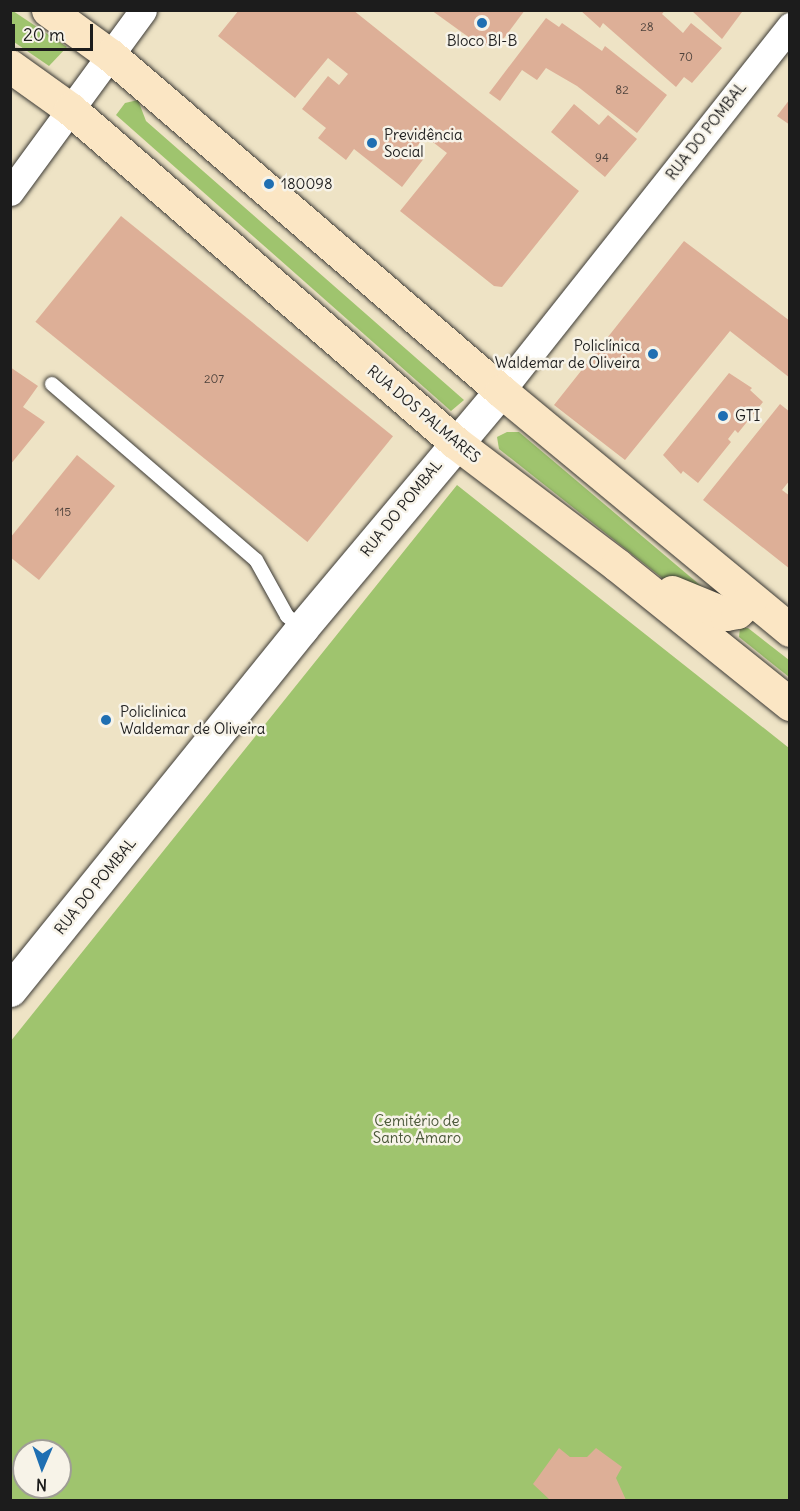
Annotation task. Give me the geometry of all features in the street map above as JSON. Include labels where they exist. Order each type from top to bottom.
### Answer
[{"type":"main road","points":[[48,10],[110,55],[501,391],[750,600],[789,630]]},
{"type":"main road","name":"RUA DOS PALMARES","points":[[10,66],[70,109],[455,442],[617,565],[789,704]]},
{"type":"main road","points":[[617,565],[711,611],[737,612],[750,600]]},
{"type":"street","points":[[10,192],[143,10]]},
{"type":"street","name":"RUA DO POMBAL","points":[[10,990],[302,628],[455,442],[501,391],[789,26]]},
{"type":"lane","points":[[52,384],[255,560],[269,578],[284,611],[302,628]]},
{"type":"green space","points":[[11,10],[67,47],[49,66],[11,40]]},
{"type":"green space","points":[[138,100],[146,121],[464,400],[451,411],[116,115],[125,103]]},
{"type":"green space","points":[[507,432],[519,432],[720,602],[709,615],[499,449],[497,437]]},
{"type":"green space","name":"Cemitério de Santo Amaro","points":[[457,485],[789,748],[789,1500],[11,1500],[10,1042]]},
{"type":"green space","points":[[740,628],[748,628],[789,660],[789,677],[739,637]]},
{"type":"building","name":"Previdência Social","points":[[239,10],[353,10],[579,191],[502,287],[494,286],[400,211],[447,153],[425,136],[415,149],[425,157],[402,187],[354,149],[346,160],[318,138],[326,128],[302,109],[328,76],[339,85],[348,74],[328,58],[295,98],[218,36]]},
{"type":"building","name":"Bloco Bl-B","points":[[431,10],[525,10],[501,42],[481,46]]},
{"type":"building","points":[[580,10],[665,10],[662,14],[683,33],[691,23],[722,48],[692,83],[684,77],[676,87],[603,23],[600,28]]},
{"type":"building","points":[[691,10],[741,10],[742,12],[722,39]]},
{"type":"building","points":[[546,18],[559,27],[562,23],[602,51],[605,46],[667,95],[637,133],[577,86],[546,68],[537,80],[522,70],[500,101],[489,93]]},
{"type":"building","points":[[790,99],[790,125],[777,116]]},
{"type":"building","points":[[574,104],[599,125],[608,115],[637,139],[605,177],[551,132]]},
{"type":"building","points":[[121,216],[393,436],[307,542],[35,322]]},
{"type":"building","name":"Policlínica Waldemar de Oliveira","points":[[684,241],[790,321],[790,378],[730,331],[625,460],[554,405]]},
{"type":"building","points":[[10,367],[38,386],[23,407],[45,422],[10,465]]},
{"type":"building","name":"GTI","points":[[729,373],[752,388],[750,390],[763,402],[738,433],[735,430],[728,439],[731,442],[698,483],[683,471],[681,474],[663,455]]},
{"type":"building","points":[[780,404],[790,412],[790,480],[782,490],[790,496],[790,569],[703,500]]},
{"type":"building","points":[[77,455],[115,486],[39,580],[10,557],[10,538]]},
{"type":"building","points":[[559,1448],[570,1457],[587,1457],[596,1448],[622,1467],[616,1478],[626,1500],[550,1500],[533,1484]]},
{"type":"place","name":"Bloco Bl-B","points":[[482,23]]},
{"type":"place","name":"Previdência Social","points":[[372,143]]},
{"type":"place","name":"180098","points":[[269,184]]},
{"type":"place","name":"Policlínica Waldemar de Oliveira","points":[[653,354]]},
{"type":"place","name":"GTI","points":[[723,416]]},
{"type":"place","name":"Policlinica Waldemar de Oliveira","points":[[106,720]]}]
